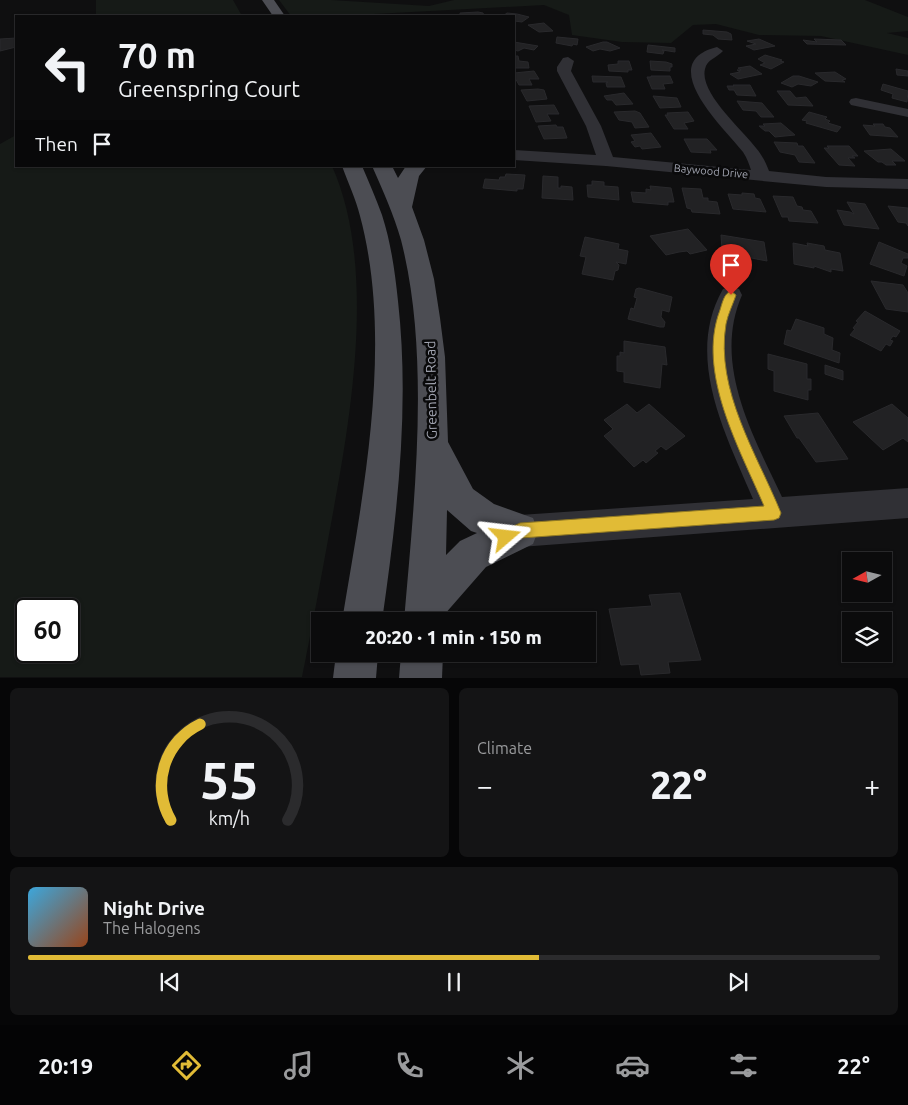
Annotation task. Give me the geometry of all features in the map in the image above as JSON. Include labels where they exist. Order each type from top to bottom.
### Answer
[{"type":"main road","points":[[268,0],[278,15]]},
{"type":"main road","points":[[352,167],[372,222],[386,302],[386,425],[363,612]]},
{"type":"main road","name":"Greenbelt Road","points":[[383,167],[395,190],[411,236],[424,292],[429,325],[432,365],[432,443],[424,612]]},
{"type":"main road","points":[[401,207],[409,174],[416,167]]},
{"type":"main road","points":[[432,443],[461,501],[484,518],[520,531]]},
{"type":"main road","points":[[426,612],[473,554],[520,531]]},
{"type":"main road","points":[[354,678],[356,662]]},
{"type":"main road","points":[[420,678],[421,662]]},
{"type":"street","points":[[717,51],[707,55],[700,62],[698,75],[703,93],[712,107],[755,156],[762,175]]},
{"type":"street","points":[[568,62],[564,67],[564,72],[591,117],[602,142],[606,161]]},
{"type":"street","points":[[856,102],[908,113]]},
{"type":"street","name":"Baywood Drive","points":[[515,155],[606,161],[851,184],[908,184]]},
{"type":"street","points":[[731,295],[721,323],[719,344],[720,368],[730,412],[774,513]]},
{"type":"street","points":[[520,531],[908,503]]},
{"type":"shaded area","points":[[96,0],[233,0],[241,15],[96,15]]},
{"type":"shaded area","points":[[279,0],[331,0],[429,6],[454,0],[865,0],[908,17],[908,31],[887,33],[908,38],[908,55],[821,36],[759,35],[716,24],[693,25],[671,43],[622,42],[572,35],[569,15],[544,5],[356,15],[290,15]]},
{"type":"shaded area","points":[[15,136],[15,167],[332,167],[346,207],[354,251],[357,298],[356,346],[352,394],[338,487],[314,612],[311,612],[311,629],[302,677],[0,677],[0,144]]},
{"type":"building","points":[[478,12],[484,15],[460,15],[460,13]]},
{"type":"building","points":[[507,13],[529,17],[522,22],[515,21],[515,15],[504,15]]},
{"type":"building","points":[[544,23],[553,31],[539,32],[528,25]]},
{"type":"building","points":[[703,30],[727,32],[731,34],[732,40],[718,39],[713,35],[703,34]]},
{"type":"building","points":[[557,37],[578,39],[577,45],[556,43]]},
{"type":"building","points":[[15,38],[15,47],[0,51],[0,39]]},
{"type":"building","points":[[759,39],[775,46],[754,50],[746,46],[756,44],[747,41]]},
{"type":"building","points":[[814,39],[841,40],[846,45],[807,44],[803,40],[817,42]]},
{"type":"building","points":[[515,42],[538,46],[534,50],[524,48],[515,50]]},
{"type":"building","points":[[603,42],[620,48],[610,51],[600,49],[593,51],[586,47]]},
{"type":"building","points":[[648,45],[675,48],[675,52],[662,50],[664,51],[663,54],[647,52]]},
{"type":"building","points":[[765,55],[784,62],[771,69],[760,65],[765,63],[758,59]]},
{"type":"building","points":[[515,56],[518,56],[519,61],[528,62],[529,68],[515,68]]},
{"type":"building","points":[[618,61],[629,61],[632,70],[628,70],[628,72],[609,71],[608,65],[618,64]]},
{"type":"building","points":[[650,61],[666,62],[672,64],[672,67],[670,67],[670,71],[651,70]]},
{"type":"building","points":[[750,66],[762,74],[738,79],[730,74],[740,72],[737,70],[741,70],[738,68]]},
{"type":"building","points":[[896,69],[908,71],[908,76],[897,75]]},
{"type":"building","points":[[534,71],[539,79],[529,79],[532,85],[519,85],[515,78],[515,73]]},
{"type":"building","points":[[835,72],[846,79],[842,80],[845,82],[825,81],[815,73]]},
{"type":"building","points":[[592,76],[621,77],[625,87],[607,87],[606,83],[608,82],[593,82]]},
{"type":"building","points":[[670,76],[673,83],[663,84],[665,89],[652,89],[647,77]]},
{"type":"building","points":[[793,76],[818,82],[811,86],[798,84],[792,87],[781,83]]},
{"type":"building","points":[[883,84],[908,91],[907,102],[892,98],[893,94],[881,90]]},
{"type":"building","points":[[750,85],[756,96],[737,95],[734,90],[729,90],[727,86]]},
{"type":"building","points":[[521,90],[544,90],[547,99],[527,101]]},
{"type":"building","points":[[777,91],[790,91],[796,98],[806,97],[813,106],[788,105]]},
{"type":"building","points":[[624,93],[633,104],[616,105],[612,100],[607,100],[604,96]]},
{"type":"building","points":[[653,96],[677,98],[681,107],[660,108]]},
{"type":"building","points":[[737,101],[762,103],[774,117],[761,117],[756,111],[743,110]]},
{"type":"building","points":[[554,105],[559,114],[547,114],[551,121],[536,122],[529,106]]},
{"type":"building","points":[[635,111],[640,113],[649,127],[635,128],[632,122],[619,120],[614,112]]},
{"type":"building","points":[[688,112],[694,121],[684,123],[688,129],[674,129],[665,115],[668,115],[667,113]]},
{"type":"building","points":[[809,112],[827,117],[825,119],[830,121],[828,123],[841,127],[837,132],[806,123],[807,121],[802,120]]},
{"type":"building","points":[[781,123],[795,135],[775,137],[769,131],[765,131],[759,126],[765,126],[763,124]]},
{"type":"building","points":[[873,124],[883,124],[885,127],[890,128],[898,137],[870,135],[863,125],[875,126]]},
{"type":"building","points":[[556,125],[557,127],[563,127],[567,138],[544,139],[538,126]]},
{"type":"building","points":[[651,133],[661,147],[642,149],[640,146],[635,147],[631,142],[635,141],[631,135]]},
{"type":"building","points":[[684,139],[707,139],[717,150],[710,150],[711,153],[691,152]]},
{"type":"building","points":[[774,142],[797,143],[798,146],[803,146],[815,163],[799,162],[795,155],[780,152]]},
{"type":"building","points":[[827,146],[849,146],[858,156],[848,158],[855,166],[839,165],[824,148],[829,148]]},
{"type":"building","points":[[891,149],[905,161],[892,161],[896,165],[886,165],[878,162],[864,151]]},
{"type":"building","points":[[506,174],[525,175],[523,189],[517,189],[517,191],[483,188],[485,179],[499,180],[500,177],[505,177]]},
{"type":"building","points":[[543,176],[558,177],[558,188],[561,188],[561,186],[572,187],[573,200],[542,198]]},
{"type":"building","points":[[592,181],[604,182],[604,186],[618,187],[619,200],[588,197],[587,185],[592,185]]},
{"type":"building","points":[[650,186],[671,188],[674,202],[668,202],[668,205],[633,202],[631,192],[646,193],[646,189],[651,190]]},
{"type":"building","points":[[682,188],[701,189],[703,198],[708,198],[708,201],[717,202],[720,214],[692,212],[691,209],[687,208]]},
{"type":"building","points":[[742,193],[754,194],[755,198],[760,199],[766,212],[733,209],[728,194],[742,195]]},
{"type":"building","points":[[773,196],[793,197],[797,206],[802,207],[803,210],[811,211],[818,223],[789,221],[788,217],[782,217]]},
{"type":"building","points":[[847,202],[865,204],[879,229],[844,225],[837,210],[854,214]]},
{"type":"building","points":[[888,206],[908,208],[908,226],[906,223],[898,222]]},
{"type":"building","points":[[688,229],[707,250],[690,254],[687,251],[666,255],[650,236]]},
{"type":"building","points":[[721,235],[764,242],[767,261],[746,257],[746,254],[722,250]]},
{"type":"building","points":[[585,237],[619,244],[618,249],[628,251],[626,264],[616,262],[619,265],[613,280],[582,274],[586,257],[580,256]]},
{"type":"building","points":[[879,242],[908,254],[908,258],[903,258],[901,263],[907,266],[904,276],[870,264]]},
{"type":"building","points":[[793,243],[808,246],[807,243],[824,246],[825,250],[840,253],[843,271],[831,269],[831,272],[814,266],[814,268],[794,264]]},
{"type":"building","points":[[871,281],[903,285],[908,293],[908,312],[886,309]]},
{"type":"building","points":[[639,288],[672,297],[669,312],[662,310],[661,317],[665,322],[664,327],[628,319],[631,308],[634,309],[637,298],[634,297],[636,289]]},
{"type":"building","points":[[865,311],[900,331],[896,337],[893,336],[890,340],[893,341],[890,346],[886,344],[881,351],[850,335],[858,322],[856,321]]},
{"type":"building","points":[[796,319],[824,328],[824,334],[833,338],[832,350],[840,353],[839,363],[784,344],[787,330],[791,331]]},
{"type":"building","points":[[624,341],[665,347],[667,365],[662,364],[660,388],[624,382],[624,372],[617,371],[617,356],[620,356],[620,352],[624,353]]},
{"type":"building","points":[[768,354],[807,364],[807,379],[811,379],[811,390],[808,390],[808,400],[774,391],[774,371],[768,369]]},
{"type":"building","points":[[825,365],[843,371],[843,380],[825,374]]},
{"type":"building","points":[[627,404],[637,413],[649,404],[685,436],[666,450],[661,446],[655,451],[658,453],[646,463],[643,460],[634,467],[604,436],[613,429],[604,420]]},
{"type":"building","points":[[892,404],[908,418],[908,442],[903,438],[883,450],[853,422]]},
{"type":"building","points":[[818,413],[848,459],[816,462],[799,438],[797,438],[784,416]]},
{"type":"building","points":[[680,593],[701,660],[668,662],[670,673],[641,675],[639,664],[621,665],[609,609],[652,606],[649,595]]},
{"type":"route","points":[[506,537],[520,531],[774,513],[730,412],[720,368],[719,344],[721,323],[731,295]]}]
